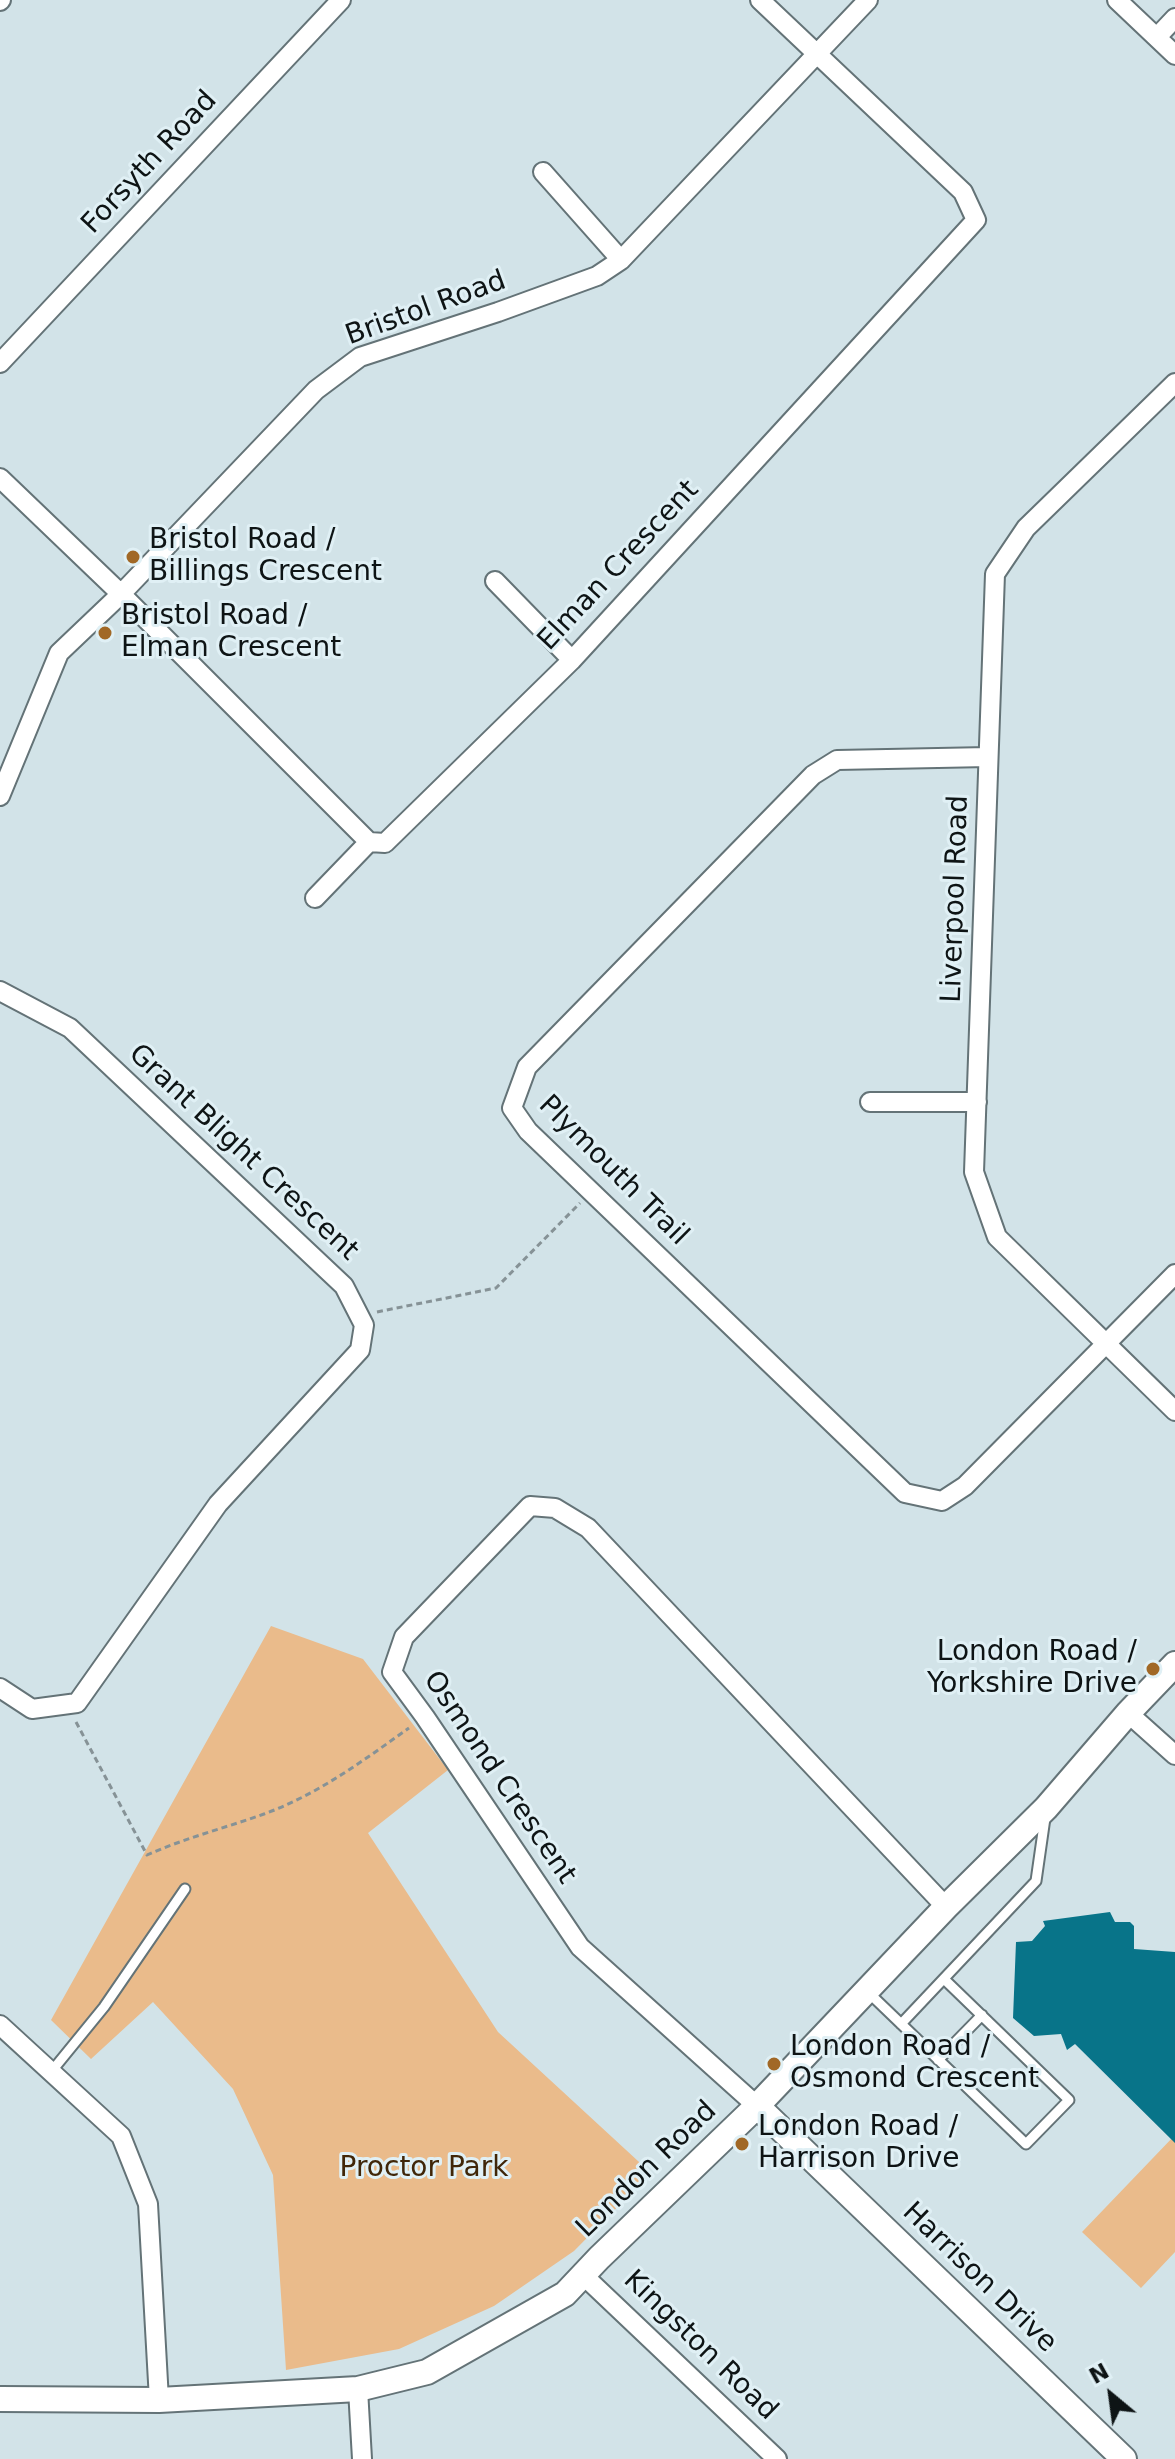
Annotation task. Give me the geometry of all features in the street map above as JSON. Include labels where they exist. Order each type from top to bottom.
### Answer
[{"type":"street","name":"Forsyth Road","points":[[0,363],[341,0]]},
{"type":"street","points":[[760,0],[816,55]]},
{"type":"street","name":"Bristol Road","points":[[0,796],[59,653],[121,594],[316,390],[360,357],[597,276],[621,260],[868,0]]},
{"type":"street","points":[[1117,0],[1175,55]]},
{"type":"street","points":[[1157,37],[1175,18]]},
{"type":"street","name":"Elman Crescent","points":[[369,842],[385,843],[572,660],[976,220],[963,192],[816,55]]},
{"type":"street","points":[[543,172],[621,260]]},
{"type":"street","name":"Liverpool Road","points":[[1173,390],[1026,528],[995,574],[974,1172],[997,1237],[1175,1411]]},
{"type":"street","points":[[0,478],[369,842],[315,898]]},
{"type":"street","points":[[495,581],[572,660]]},
{"type":"street","name":"Plymouth Trail","points":[[988,757],[837,760],[813,775],[527,1067],[512,1108],[528,1131],[905,1493],[942,1501],[965,1486],[1175,1274]]},
{"type":"street","name":"Grant Blight Crescent","points":[[0,991],[70,1028],[344,1286],[359,1316]]},
{"type":"street","points":[[870,1102],[977,1102]]},
{"type":"street","points":[[0,1688],[32,1709],[77,1703],[218,1504],[360,1350],[364,1325],[359,1316]]},
{"type":"street","name":"Osmond Crescent","points":[[757,2106],[580,1947],[392,1672],[404,1637],[530,1506],[555,1508],[588,1528],[946,1907]]},
{"type":"street","name":"London Road","points":[[0,2399],[159,2400],[358,2389],[427,2372],[565,2294],[757,2106],[946,1907],[1046,1808],[1175,1664]]},
{"type":"street","points":[[1128,1713],[1175,1755]]},
{"type":"street","points":[[2,2030],[121,2136],[148,2204],[159,2400]]},
{"type":"street","name":"Harrison Drive","points":[[757,2106],[1124,2459]]},
{"type":"street","name":"Kingston Road","points":[[583,2275],[777,2459]]},
{"type":"street","points":[[358,2389],[362,2459]]},
{"type":"lane","points":[[901,2024],[1036,1881],[1046,1808]]},
{"type":"lane","points":[[51,2072],[104,2007],[185,1889]]},
{"type":"lane","points":[[867,1990],[1026,2144],[1069,2100],[944,1979]]},
{"type":"lane","points":[[938,2060],[982,2015]]},
{"type":"path","points":[[359,1316],[496,1288],[591,1192]]},
{"type":"path","points":[[67,1704],[147,1855],[182,1840],[267,1813],[351,1770],[425,1717]]},
{"type":"green space","name":"Proctor Park","points":[[271,1626],[363,1659],[448,1770],[368,1833],[498,2032],[651,2173],[574,2251],[494,2306],[399,2349],[286,2370],[273,2175],[233,2089],[153,2002],[91,2059],[51,2020]]},
{"type":"green space","points":[[1175,2135],[1175,2252],[1141,2288],[1082,2232]]},
{"type":"building","points":[[1110,1912],[1115,1922],[1130,1922],[1134,1926],[1134,1949],[1175,1952],[1175,2143],[1075,2044],[1067,2050],[1061,2034],[1034,2036],[1013,2018],[1016,1942],[1032,1941],[1045,1926],[1043,1921]]},
{"type":"place","name":"Bristol Road / Billings Crescent","points":[[133,557]]},
{"type":"place","name":"Bristol Road / Elman Crescent","points":[[105,633]]},
{"type":"place","name":"London Road / Yorkshire Drive","points":[[1153,1669]]},
{"type":"place","name":"London Road / Osmond Crescent","points":[[774,2064]]},
{"type":"place","name":"London Road / Harrison Drive","points":[[742,2144]]}]
